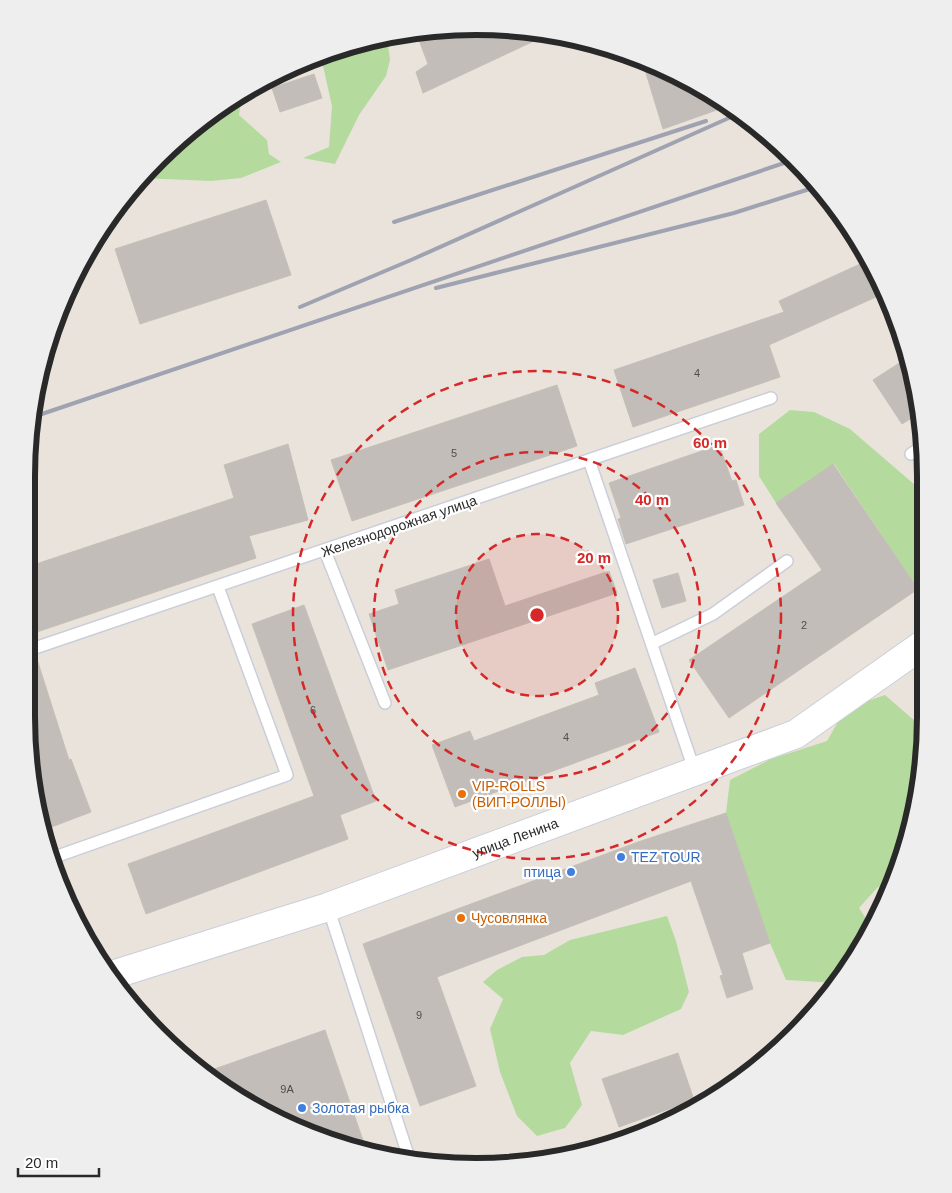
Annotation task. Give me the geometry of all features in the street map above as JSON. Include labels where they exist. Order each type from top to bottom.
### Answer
[{"type":"main road","name":"улица Ленина","points":[[117,973],[328,907],[796,734],[917,649]]},
{"type":"lane","name":"Железнодорожная улица","points":[[35,648],[326,551],[771,398]]},
{"type":"lane","points":[[911,454],[916,450]]},
{"type":"lane","points":[[589,460],[653,643],[695,772]]},
{"type":"lane","points":[[326,551],[385,703]]},
{"type":"lane","points":[[653,643],[713,614],[787,561]]},
{"type":"lane","points":[[57,856],[287,775],[218,587]]},
{"type":"lane","points":[[328,907],[407,1152]]},
{"type":"green space","points":[[388,44],[390,60],[386,76],[359,115],[335,164],[303,158],[329,147],[332,106],[322,63]]},
{"type":"green space","points":[[241,103],[239,115],[267,140],[269,154],[281,162],[241,178],[211,181],[150,178],[185,144]]},
{"type":"green space","points":[[790,410],[814,412],[850,429],[915,485],[917,484],[917,588],[834,464],[776,503],[759,476],[759,434]]},
{"type":"green space","points":[[885,695],[917,721],[916,746],[909,803],[894,859],[884,883],[877,888],[859,908],[867,921],[843,962],[828,982],[786,980],[770,943],[726,813],[730,780],[771,759],[827,741],[846,708]]},
{"type":"green space","points":[[667,916],[676,941],[689,992],[681,1009],[623,1035],[591,1031],[570,1063],[582,1105],[565,1128],[537,1136],[517,1116],[500,1072],[490,1029],[503,999],[483,982],[497,970],[522,957],[544,955],[570,940]]},
{"type":"building","points":[[476,35],[537,39],[423,93],[416,72],[428,64],[419,40],[447,36]]},
{"type":"building","points":[[645,69],[671,80],[720,109],[663,129]]},
{"type":"building","points":[[314,74],[322,98],[280,112],[272,88]]},
{"type":"building","points":[[266,200],[291,275],[140,324],[115,249]]},
{"type":"building","points":[[862,263],[878,296],[769,345],[780,377],[633,427],[614,370],[784,312],[779,301]]},
{"type":"building","points":[[902,361],[913,417],[902,424],[873,380]]},
{"type":"building","points":[[557,385],[577,446],[352,521],[331,460]]},
{"type":"building","points":[[288,444],[308,520],[249,536],[256,558],[35,633],[35,564],[234,498],[224,465]]},
{"type":"building","points":[[719,445],[732,481],[736,480],[744,505],[626,544],[618,519],[621,518],[609,483]]},
{"type":"building","points":[[833,464],[917,590],[729,718],[689,660],[822,570],[776,503]]},
{"type":"building","points":[[489,559],[505,606],[609,571],[617,593],[388,670],[369,614],[399,604],[395,590]]},
{"type":"building","points":[[678,573],[686,601],[662,608],[653,580]]},
{"type":"building","points":[[304,605],[376,801],[340,815],[348,839],[146,914],[128,864],[314,796],[252,624]]},
{"type":"building","points":[[35,656],[69,760],[71,759],[91,812],[49,828],[43,803],[36,746]]},
{"type":"building","points":[[635,668],[659,732],[455,807],[432,745],[470,731],[474,741],[599,695],[595,683]]},
{"type":"building","points":[[726,813],[770,943],[742,953],[753,989],[727,998],[720,976],[723,975],[691,881],[437,977],[476,1086],[420,1106],[363,944],[638,842]]},
{"type":"building","points":[[325,1030],[364,1144],[334,1135],[281,1113],[255,1099],[212,1070]]},
{"type":"building","points":[[678,1053],[694,1100],[619,1127],[602,1079]]},
{"type":"railway","points":[[300,307],[411,260],[732,117]]},
{"type":"railway","points":[[394,222],[706,121]]},
{"type":"railway","points":[[39,415],[786,162]]},
{"type":"railway","points":[[436,288],[734,213],[811,189]]},
{"type":"place","name":"VIP-ROLLS (ВИП-РОЛЛЫ)","points":[[462,794]]},
{"type":"place","name":"TEZ TOUR","points":[[621,857]]},
{"type":"place","name":"птица","points":[[571,872]]},
{"type":"place","name":"Чусовлянка","points":[[461,918]]},
{"type":"place","name":"Золотая рыбка","points":[[302,1108]]}]
